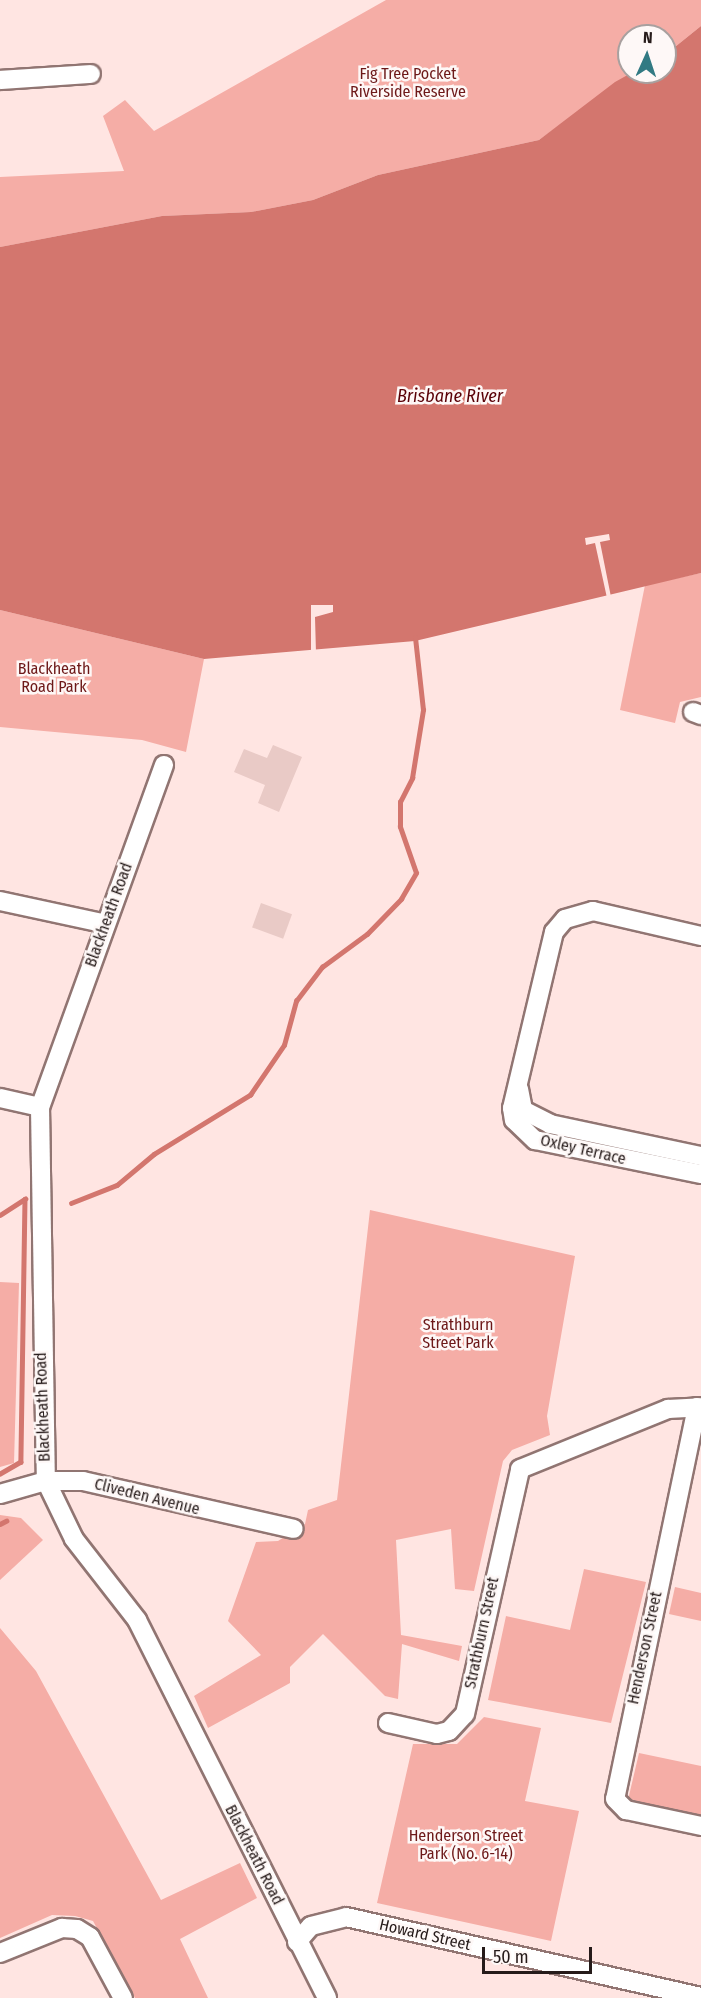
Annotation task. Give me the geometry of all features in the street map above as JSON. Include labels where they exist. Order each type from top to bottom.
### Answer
[{"type":"street","points":[[0,81],[91,74]]},
{"type":"street","name":"Blackheath Road","points":[[164,765],[40,1107],[46,1481],[70,1532],[137,1620],[327,1998]]},
{"type":"street","points":[[0,900],[106,924]]},
{"type":"street","name":"Oxley Terrace","points":[[701,936],[593,911],[565,919],[554,932],[518,1087],[513,1120],[535,1140],[659,1159],[701,1174]]},
{"type":"street","points":[[0,1098],[40,1107]]},
{"type":"street","name":"Oxley Terrace","points":[[659,1159],[701,1156]]},
{"type":"street","name":"Strathburn Street","points":[[388,1723],[437,1734],[449,1731],[465,1714],[520,1468],[668,1409],[699,1407]]},
{"type":"street","name":"Henderson Street","points":[[699,1407],[615,1799],[626,1810],[701,1827]]},
{"type":"street","name":"Cliveden Avenue","points":[[0,1494],[46,1481],[83,1481],[294,1529]]},
{"type":"street","name":"Howard Street","points":[[297,1942],[311,1926],[346,1917],[701,1997]]},
{"type":"street","points":[[0,1953],[62,1928],[77,1929],[90,1937],[123,1998]]},
{"type":"green space","name":"Fig Tree Pocket Riverside Reserve","points":[[386,0],[701,0],[701,26],[677,45],[677,24],[617,24],[617,84],[539,140],[378,175],[313,200],[251,212],[162,216],[0,247],[0,177],[124,171],[103,116],[125,100],[154,131]]},
{"type":"green space","points":[[701,573],[701,697],[680,702],[675,723],[620,710],[645,585]]},
{"type":"green space","name":"Blackheath Road Park","points":[[0,610],[204,659],[186,752],[142,740],[0,727]]},
{"type":"green space","name":"Strathburn Street Park","points":[[370,1210],[575,1256],[547,1416],[550,1435],[512,1450],[503,1461],[474,1591],[455,1589],[451,1529],[396,1540],[401,1635],[462,1646],[459,1661],[402,1644],[398,1699],[385,1696],[323,1634],[290,1667],[290,1683],[208,1728],[194,1696],[261,1655],[228,1621],[256,1542],[278,1541],[305,1524],[308,1510],[337,1500]]},
{"type":"green space","points":[[0,1282],[19,1283],[14,1463],[0,1467]]},
{"type":"green space","points":[[0,1515],[21,1518],[43,1540],[0,1580]]},
{"type":"green space","points":[[584,1569],[646,1582],[611,1723],[488,1700],[506,1616],[570,1630]]},
{"type":"green space","points":[[675,1587],[701,1593],[701,1621],[669,1614]]},
{"type":"green space","points":[[0,1628],[36,1671],[161,1900],[240,1863],[257,1898],[180,1939],[208,1998],[135,1998],[93,1921],[75,1916],[52,1915],[0,1938]]},
{"type":"green space","name":"Henderson Street Park (No. 6-14)","points":[[484,1717],[541,1728],[525,1801],[579,1811],[551,1941],[377,1903],[413,1744],[457,1744]]},
{"type":"green space","points":[[639,1753],[701,1766],[701,1816],[628,1800]]},
{"type":"water","name":"Brisbane River","points":[[701,26],[701,573],[415,641],[204,659],[0,610],[0,247],[162,216],[251,212],[313,200],[378,175],[539,140],[617,81],[617,84],[677,84],[677,45]]},
{"type":"pier","points":[[609,534],[610,540],[600,542],[611,597],[607,598],[595,543],[586,545],[585,538]]},
{"type":"pier","points":[[311,605],[333,605],[333,612],[315,617],[316,653],[311,653]]},
{"type":"building","points":[[273,745],[302,757],[279,812],[258,803],[265,785],[234,772],[244,749],[267,758]]},
{"type":"building","points":[[261,903],[292,914],[283,939],[252,927]]},
{"type":"waterway","points":[[71,1203],[117,1185],[154,1154],[250,1095],[284,1045],[296,1001],[322,967],[367,934],[401,899],[416,873],[400,827],[400,802],[412,778],[423,710],[415,637]]},
{"type":"waterway","points":[[0,1215],[25,1199],[21,1462],[0,1474]]},
{"type":"waterway","points":[[0,1524],[6,1521]]}]
